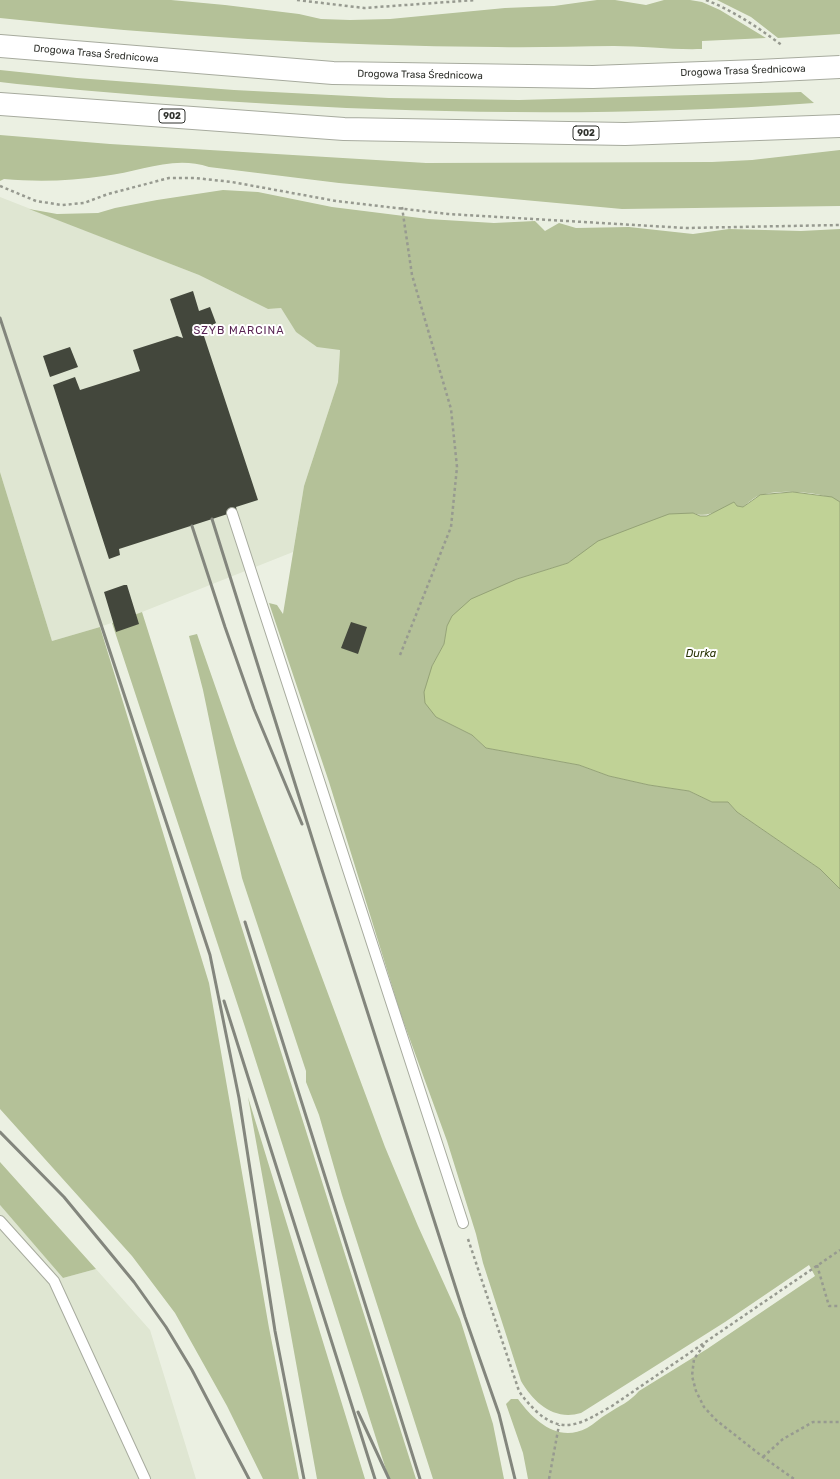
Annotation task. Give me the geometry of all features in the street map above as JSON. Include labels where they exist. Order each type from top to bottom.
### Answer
[{"type":"main road","name":"Drogowa Trasa Średnicowa","points":[[0,46],[333,73],[593,77],[840,67]]},
{"type":"main road","name":"902","points":[[0,104],[344,128],[625,134],[834,126]]},
{"type":"lane","points":[[232,513],[463,1223]]},
{"type":"lane","points":[[0,1222],[54,1281],[144,1479]]},
{"type":"path","points":[[297,0],[364,8],[476,0]]},
{"type":"path","points":[[706,0],[744,19],[784,47]]},
{"type":"path","points":[[0,186],[36,200],[62,205],[84,203],[108,194],[169,178],[195,178],[232,182],[336,201],[448,214],[686,228],[840,225]]},
{"type":"path","points":[[400,655],[451,527],[457,467],[451,409],[412,275],[402,208]]},
{"type":"path","points":[[463,1223],[519,1391],[541,1416],[550,1422],[559,1425],[572,1425],[584,1422],[606,1409],[840,1250]]},
{"type":"path","points":[[817,1265],[829,1306],[840,1306]]},
{"type":"path","points":[[706,1342],[694,1359],[692,1376],[696,1391],[704,1407],[716,1420],[794,1479]]},
{"type":"path","points":[[763,1457],[783,1439],[812,1422],[840,1422]]},
{"type":"path","points":[[549,1479],[559,1425]]},
{"type":"shaded area","points":[[0,0],[171,0],[299,14],[321,19],[350,20],[390,19],[505,8],[554,6],[597,0],[615,0],[646,5],[664,0],[690,0],[702,2],[720,10],[766,38],[702,41],[702,49],[614,46],[526,47],[373,45],[248,39],[124,30],[0,18]]},
{"type":"shaded area","points":[[717,0],[840,0],[840,34],[778,38],[751,17]]},
{"type":"shaded area","points":[[0,70],[77,78],[234,90],[389,98],[519,100],[801,92],[814,103],[715,109],[615,112],[515,112],[316,106],[216,101],[17,84],[0,82]]},
{"type":"shaded area","points":[[0,135],[110,144],[426,163],[712,162],[752,160],[840,150],[840,206],[622,209],[339,183],[182,163],[156,166],[92,178],[41,181],[4,179],[0,181]]},
{"type":"shaded area","points":[[223,190],[258,192],[332,207],[428,219],[494,223],[535,221],[545,231],[559,223],[576,228],[629,227],[693,234],[729,229],[801,231],[840,229],[840,502],[823,495],[812,493],[769,493],[754,498],[743,507],[737,506],[734,502],[709,514],[699,515],[693,513],[578,557],[568,563],[517,579],[447,626],[444,644],[432,666],[436,717],[472,735],[486,748],[579,765],[609,776],[649,785],[689,791],[712,802],[728,802],[737,812],[820,869],[840,889],[840,1479],[528,1479],[523,1453],[506,1404],[511,1399],[518,1399],[539,1422],[557,1431],[566,1433],[576,1432],[587,1428],[628,1401],[639,1391],[707,1349],[815,1276],[809,1265],[725,1322],[581,1413],[571,1415],[562,1414],[546,1408],[532,1396],[521,1381],[483,1263],[476,1234],[447,1141],[401,1015],[329,782],[269,603],[277,605],[283,614],[304,486],[338,382],[340,350],[317,347],[296,332],[281,308],[268,309],[199,275],[29,209],[57,214],[98,213],[115,208],[157,200]]},
{"type":"shaded area","points":[[0,197],[199,275],[268,309],[281,308],[296,332],[340,350],[338,382],[304,486],[293,552],[142,612],[100,627],[52,641],[0,472]]},
{"type":"shaded area","points":[[0,472],[52,641],[100,627],[209,983],[269,1328],[299,1479],[263,1479],[227,1406],[175,1313],[132,1256],[0,1109]]},
{"type":"shaded area","points":[[142,612],[416,1479],[389,1479],[245,1027],[112,623]]},
{"type":"shaded area","points":[[197,634],[236,746],[385,1147],[418,1226],[460,1319],[493,1424],[504,1479],[433,1479],[342,1195],[319,1115],[306,1082],[306,1071],[242,878],[203,690],[189,636]]},
{"type":"shaded area","points":[[248,1097],[365,1479],[317,1479]]},
{"type":"shaded area","points":[[0,1162],[96,1269],[63,1278],[0,1205]]},
{"type":"shaded area","points":[[0,1205],[63,1278],[96,1269],[150,1330],[196,1479],[0,1479]]},
{"type":"water","name":"Durka","points":[[793,492],[832,497],[840,502],[840,889],[820,869],[737,812],[728,802],[712,802],[689,791],[649,785],[609,776],[579,765],[486,748],[472,735],[436,717],[425,703],[424,692],[432,666],[444,644],[447,626],[452,616],[471,599],[517,579],[568,563],[598,541],[669,514],[693,513],[700,516],[707,516],[734,502],[737,506],[743,507],[760,495]]},
{"type":"building","points":[[193,291],[199,311],[210,307],[216,323],[202,330],[258,500],[236,507],[237,511],[119,549],[120,555],[109,559],[53,385],[75,377],[80,390],[140,371],[133,350],[177,336],[183,338],[170,299]]},
{"type":"building","points":[[70,347],[78,367],[50,377],[43,356]]},
{"type":"building","points":[[127,585],[139,624],[116,632],[104,592]]},
{"type":"building","points":[[351,622],[367,627],[358,654],[341,648]]},
{"type":"railway","points":[[0,318],[210,955],[239,1098],[275,1331],[304,1479]]},
{"type":"railway","points":[[212,519],[465,1317],[499,1414],[515,1479]]},
{"type":"railway","points":[[192,526],[254,709],[302,824]]},
{"type":"railway","points":[[245,922],[420,1479]]},
{"type":"railway","points":[[224,1001],[375,1479]]},
{"type":"railway","points":[[0,1132],[64,1197],[134,1282],[166,1327],[192,1370],[249,1479]]},
{"type":"railway","points":[[358,1412],[389,1479]]},
{"type":"district","name":"SZYB MARCINA","points":[[239,331]]}]
